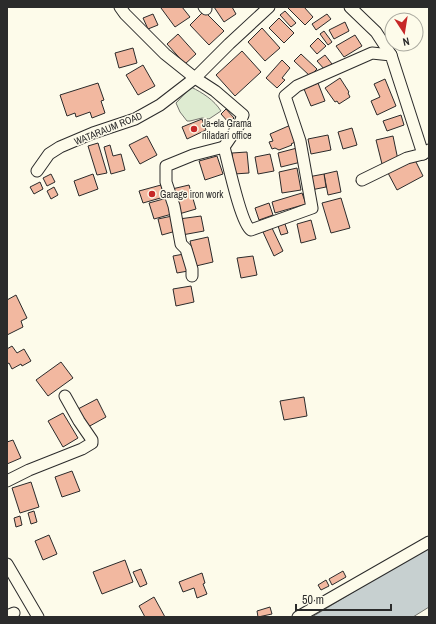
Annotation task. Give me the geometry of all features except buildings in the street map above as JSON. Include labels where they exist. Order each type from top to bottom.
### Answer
[{"type":"street","points":[[120,7],[125,14],[165,54],[195,78],[215,91],[243,115],[239,125],[224,147],[193,155],[166,166],[166,182],[174,206],[181,244],[186,249],[192,269],[192,276]]},
{"type":"street","name":"WATARAUM ROAD","points":[[37,170],[49,154],[60,147],[93,133],[135,119],[160,105],[195,78],[269,7]]},
{"type":"street","points":[[350,7],[376,32],[391,55],[427,155],[407,158],[362,180]]},
{"type":"street","points":[[224,147],[242,215],[248,228],[251,230],[259,228],[312,208],[300,141],[285,96],[297,86],[372,53],[391,55]]},
{"type":"street","points":[[7,481],[29,470],[82,449],[92,443],[92,440],[65,396]]},
{"type":"street","points":[[298,617],[429,542]]},
{"type":"street","points":[[7,564],[38,617]]},
{"type":"green space","points":[[191,87],[208,97],[221,111],[209,119],[202,118],[187,121],[180,112],[176,103]]},
{"type":"shaded area","points":[[429,546],[429,607],[413,617],[312,617]]},
{"type":"place","name":"Ja-ela Grama niladari office","points":[[194,129]]},
{"type":"place","name":"Garage iron work","points":[[152,194]]}]
